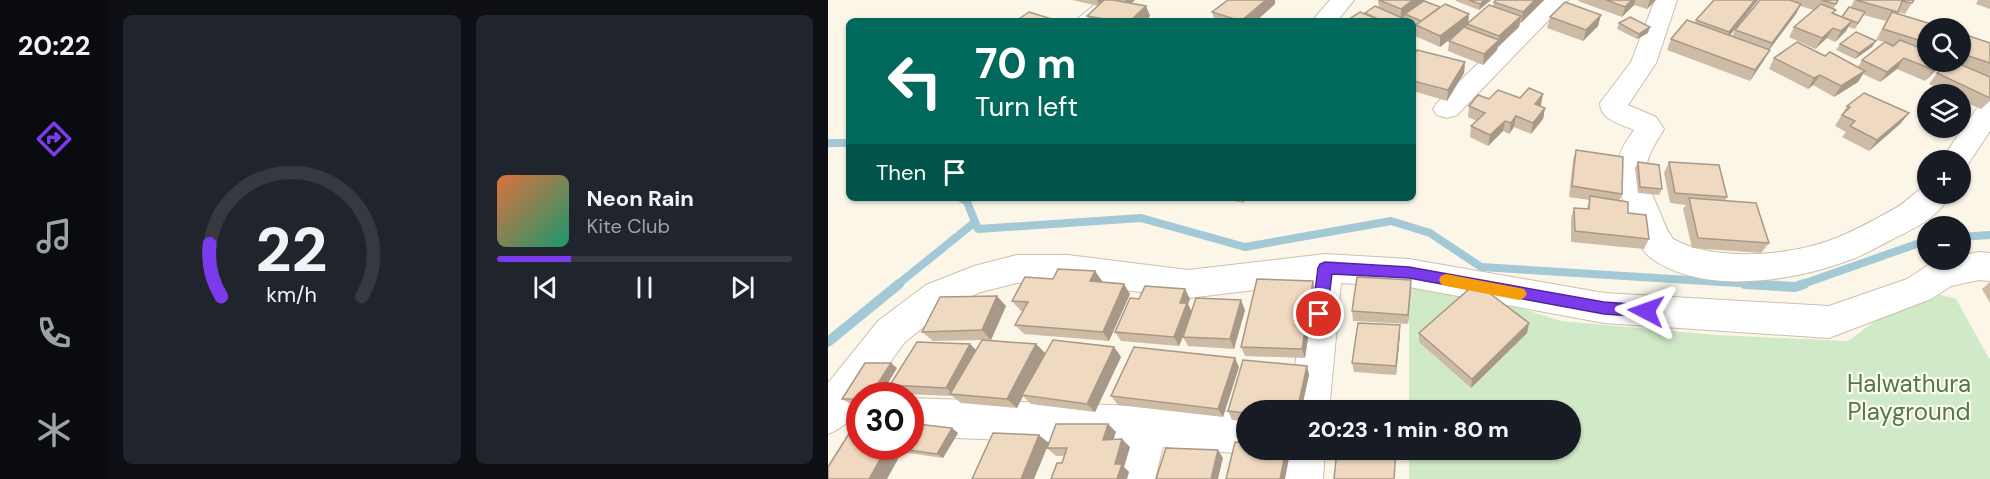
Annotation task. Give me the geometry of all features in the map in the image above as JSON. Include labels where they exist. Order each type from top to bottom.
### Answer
[{"type":"street","points":[[1091,18],[1115,0]]},
{"type":"street","points":[[1326,18],[1343,0]]},
{"type":"street","points":[[1447,109],[1557,0]]},
{"type":"street","points":[[1666,0],[1643,63],[1614,103],[1614,110],[1646,124],[1650,129],[1637,145],[1629,169],[1638,198],[1659,246],[1680,259],[1712,266],[1772,266],[1838,251],[1914,214],[1930,210]]},
{"type":"street","points":[[1963,150],[1990,110]]},
{"type":"street","points":[[839,413],[891,332],[938,295],[974,280],[1017,269],[1068,269],[1188,284],[1325,268],[1409,273],[1604,308],[1829,322],[1919,289],[1942,274],[1976,261]]},
{"type":"street","points":[[1311,400],[1325,268]]},
{"type":"street","points":[[924,418],[1195,428],[1236,433]]},
{"type":"street","points":[[1133,479],[1148,427]]},
{"type":"street","points":[[1301,479],[1303,460]]},
{"type":"green space","name":"Halwathura Playground","points":[[1409,273],[1561,321],[1716,335],[1848,341],[1919,289],[1956,299],[1990,360],[1990,479],[1409,479],[1409,460],[1581,460],[1581,400],[1409,400]]},
{"type":"building","points":[[1104,0],[1146,6],[1133,18],[1087,16]]},
{"type":"building","points":[[1228,0],[1266,0],[1245,18],[1231,18],[1212,12]]},
{"type":"building","points":[[1379,0],[1413,0],[1401,9]]},
{"type":"building","points":[[1469,0],[1485,0],[1480,4]]},
{"type":"building","points":[[1496,0],[1535,0],[1523,12],[1494,2]]},
{"type":"building","points":[[1606,0],[1632,0],[1625,7]]},
{"type":"building","points":[[1714,0],[1755,0],[1729,32],[1696,20]]},
{"type":"building","points":[[1760,0],[1790,0],[1801,4],[1772,43],[1735,30]]},
{"type":"building","points":[[1821,0],[1838,0],[1836,4]]},
{"type":"building","points":[[1856,0],[1914,0],[1912,3],[1902,1],[1898,12]]},
{"type":"building","points":[[1424,1],[1440,7],[1421,21],[1405,14]]},
{"type":"building","points":[[1565,2],[1601,15],[1586,30],[1550,17]]},
{"type":"building","points":[[1445,4],[1469,14],[1440,36],[1416,25]]},
{"type":"building","points":[[1821,4],[1836,10],[1832,13],[1852,21],[1841,31],[1833,28],[1822,38],[1794,27]]},
{"type":"building","points":[[1489,5],[1521,16],[1499,36],[1467,24]]},
{"type":"building","points":[[1375,6],[1402,18],[1376,18],[1365,13]]},
{"type":"building","points":[[1849,7],[1865,12],[1858,23],[1842,17]]},
{"type":"building","points":[[1029,12],[1048,18],[1020,18]]},
{"type":"building","points":[[1360,12],[1375,18],[1351,18]]},
{"type":"building","points":[[1892,12],[1917,20],[1917,40],[1883,29]]},
{"type":"building","points":[[1630,17],[1650,27],[1639,34],[1619,23]]},
{"type":"building","points":[[1687,20],[1770,50],[1755,70],[1671,39]]},
{"type":"building","points":[[1464,27],[1499,40],[1484,54],[1449,41]]},
{"type":"building","points":[[1856,32],[1876,41],[1859,53],[1840,44]]},
{"type":"building","points":[[1971,37],[1990,43],[1990,63],[1971,57]]},
{"type":"building","points":[[1900,40],[1917,47],[1917,63],[1904,58],[1887,72],[1862,60],[1885,42],[1893,46]]},
{"type":"building","points":[[1797,42],[1825,56],[1830,52],[1865,71],[1841,86],[1820,75],[1814,78],[1774,58]]},
{"type":"building","points":[[1416,52],[1465,62],[1448,90],[1416,82]]},
{"type":"building","points":[[1971,69],[1990,77],[1990,98],[1971,89],[1971,84],[1960,84],[1937,73],[1971,72]]},
{"type":"building","points":[[1529,88],[1543,94],[1535,104],[1545,108],[1533,123],[1516,116],[1511,123],[1505,121],[1490,135],[1471,126],[1485,113],[1469,106],[1478,95],[1489,99],[1498,90],[1520,98]]},
{"type":"building","points":[[1864,93],[1909,113],[1877,140],[1850,126],[1855,121],[1842,115],[1850,107],[1847,106]]},
{"type":"building","points":[[1576,150],[1623,157],[1622,194],[1572,186]]},
{"type":"building","points":[[1638,162],[1659,165],[1662,189],[1640,187]]},
{"type":"building","points":[[1669,162],[1719,165],[1727,197],[1675,193]]},
{"type":"building","points":[[1590,196],[1628,202],[1628,213],[1646,215],[1649,239],[1575,231],[1574,208],[1589,209]]},
{"type":"building","points":[[1689,198],[1756,203],[1769,243],[1698,238]]},
{"type":"building","points":[[1058,269],[1095,271],[1090,281],[1124,284],[1103,332],[1015,325],[1028,302],[1012,301],[1025,277],[1053,279]]},
{"type":"building","points":[[1357,277],[1411,280],[1408,315],[1352,311]]},
{"type":"building","points":[[1257,279],[1313,281],[1302,349],[1241,347]]},
{"type":"building","points":[[1476,283],[1529,323],[1472,379],[1419,333]]},
{"type":"building","points":[[1145,286],[1185,289],[1180,303],[1187,303],[1174,337],[1115,332],[1130,298],[1139,299]]},
{"type":"building","points":[[997,296],[982,330],[922,332],[940,297]]},
{"type":"building","points":[[1196,298],[1241,300],[1230,339],[1183,337]]},
{"type":"building","points":[[1358,323],[1400,325],[1396,366],[1352,363]]},
{"type":"building","points":[[982,340],[1036,344],[1007,399],[950,394]]},
{"type":"building","points":[[1053,340],[1114,347],[1087,404],[1022,395]]},
{"type":"building","points":[[917,342],[970,344],[946,388],[924,387],[924,382],[892,382]]},
{"type":"building","points":[[1134,347],[1235,358],[1218,409],[1111,396]]},
{"type":"building","points":[[1243,360],[1307,366],[1299,400],[1236,400],[1236,412],[1228,411]]},
{"type":"building","points":[[865,363],[891,363],[879,382],[853,382]]},
{"type":"building","points":[[1056,424],[1108,424],[1103,440],[1122,439],[1115,464],[1122,464],[1117,479],[1051,479],[1057,463],[1062,463],[1067,448],[1047,448]]},
{"type":"building","points":[[924,425],[952,428],[937,454],[924,452]]},
{"type":"building","points":[[993,433],[1039,435],[1021,479],[972,479]]},
{"type":"building","points":[[846,438],[846,460],[880,460],[869,479],[828,479],[828,467]]},
{"type":"building","points":[[1235,442],[1236,460],[1284,460],[1280,479],[1226,479]]},
{"type":"building","points":[[1166,448],[1218,450],[1211,479],[1156,479]]},
{"type":"building","points":[[1336,460],[1395,460],[1394,479],[1334,479]]},
{"type":"waterway","points":[[828,143],[846,143]]},
{"type":"waterway","points":[[966,201],[978,229],[1141,218],[1245,247],[1391,221],[1430,233],[1481,267],[1769,285]]},
{"type":"waterway","points":[[897,285],[975,222]]},
{"type":"waterway","points":[[1971,236],[1990,235]]},
{"type":"waterway","points":[[1800,285],[1917,244]]},
{"type":"waterway","points":[[828,342],[899,284]]},
{"type":"waterway","points":[[1745,284],[1795,287],[1804,284]]},
{"type":"slow traffic","points":[[1446,280],[1519,294]]},
{"type":"route","points":[[1319,314],[1325,268],[1409,273],[1604,308],[1646,311]]}]
